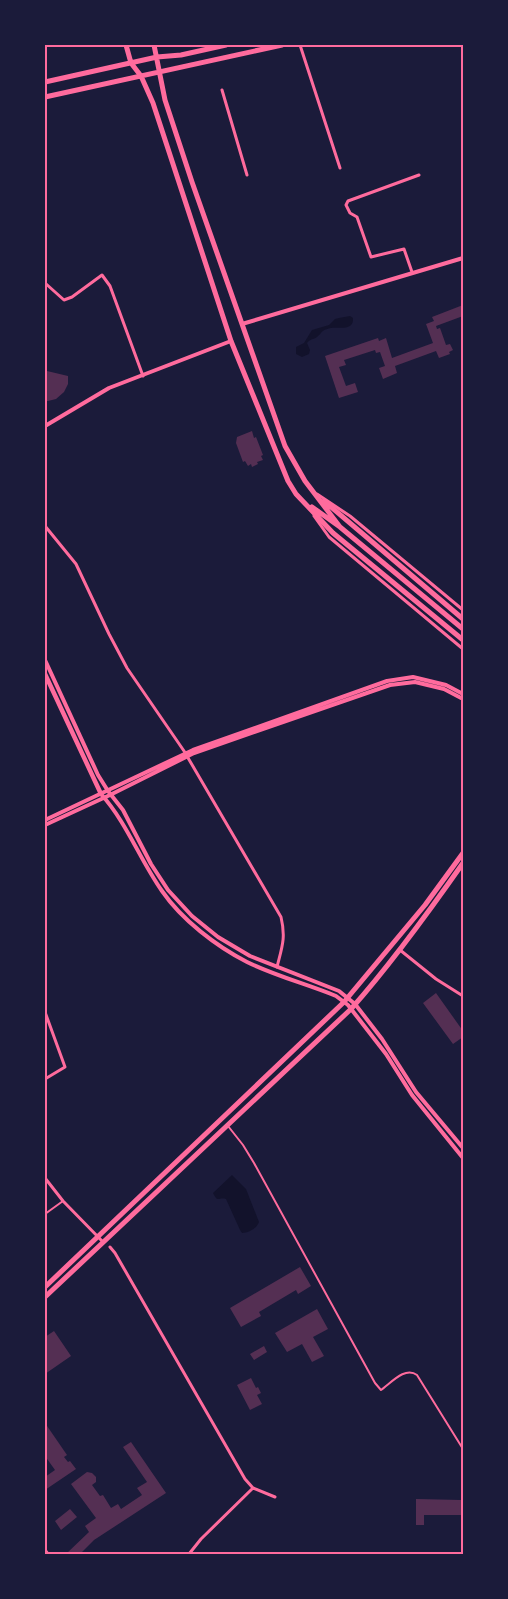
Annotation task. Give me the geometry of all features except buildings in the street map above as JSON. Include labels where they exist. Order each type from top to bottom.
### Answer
[{"type":"main road","points":[[126,45],[131,63],[141,76],[153,103],[231,341],[280,465],[292,487],[333,533],[463,640]]},
{"type":"main road","points":[[154,45],[165,100],[192,182],[286,446],[304,481],[340,527]]},
{"type":"main road","points":[[45,82],[157,57],[181,55],[226,45]]},
{"type":"main road","points":[[45,97],[282,45]]},
{"type":"main road","points":[[314,493],[463,619]]},
{"type":"main road","points":[[303,501],[340,527],[463,629]]},
{"type":"main road","points":[[45,674],[103,796]]},
{"type":"main road","points":[[45,1287],[346,1000],[425,905],[463,852]]},
{"type":"main road","points":[[45,1296],[353,1006],[437,900],[463,863]]},
{"type":"street","points":[[300,45],[340,168]]},
{"type":"street","points":[[222,90],[248,174]]},
{"type":"street","points":[[412,272],[404,249],[371,257],[357,217],[350,213],[346,205],[348,201],[419,175]]},
{"type":"street","points":[[242,324],[463,258]]},
{"type":"street","points":[[45,283],[64,300],[72,298],[102,275],[110,286],[143,376]]},
{"type":"street","points":[[45,426],[110,388],[231,341]]},
{"type":"street","points":[[314,493],[350,516],[463,610]]},
{"type":"street","points":[[303,501],[329,537],[463,649]]},
{"type":"street","points":[[45,526],[76,564],[127,668],[186,753],[281,918],[284,928],[284,939],[277,967]]},
{"type":"street","points":[[45,660],[98,775],[109,793],[123,810],[150,864],[168,890],[192,916],[218,937],[250,956],[339,991],[382,1039],[416,1092],[463,1148]]},
{"type":"street","points":[[45,825],[186,753],[387,680],[413,677],[446,685],[463,694]]},
{"type":"street","points":[[186,753],[390,684],[415,682],[444,689],[463,699]]},
{"type":"street","points":[[45,820],[103,796]]},
{"type":"street","points":[[103,796],[117,813],[145,867],[163,894],[188,920],[214,942],[247,962],[346,1000]]},
{"type":"street","points":[[399,949],[463,996]]},
{"type":"street","points":[[353,1006],[412,1095],[463,1158]]},
{"type":"street","points":[[45,1012],[65,1067],[45,1079]]},
{"type":"street","points":[[45,1178],[103,1242]]},
{"type":"street","points":[[110,1247],[245,1479],[253,1488],[275,1497]]},
{"type":"street","points":[[189,1554],[201,1539],[253,1488]]},
{"type":"street","points":[[45,1550],[48,1554]]},
{"type":"lane","points":[[226,1125],[243,1144],[254,1163],[375,1383],[381,1390],[402,1374],[414,1372],[463,1449]]},
{"type":"lane","points":[[45,1214],[63,1200]]},
{"type":"shaded area","points":[[350,316],[353,318],[353,322],[349,327],[331,328],[322,331],[317,337],[307,343],[310,350],[309,354],[302,357],[296,354],[296,347],[304,343],[312,330],[329,325],[335,319]]},
{"type":"shaded area","points":[[232,1175],[246,1189],[259,1222],[255,1228],[247,1232],[242,1233],[240,1230],[226,1199],[217,1199],[213,1193]]}]
